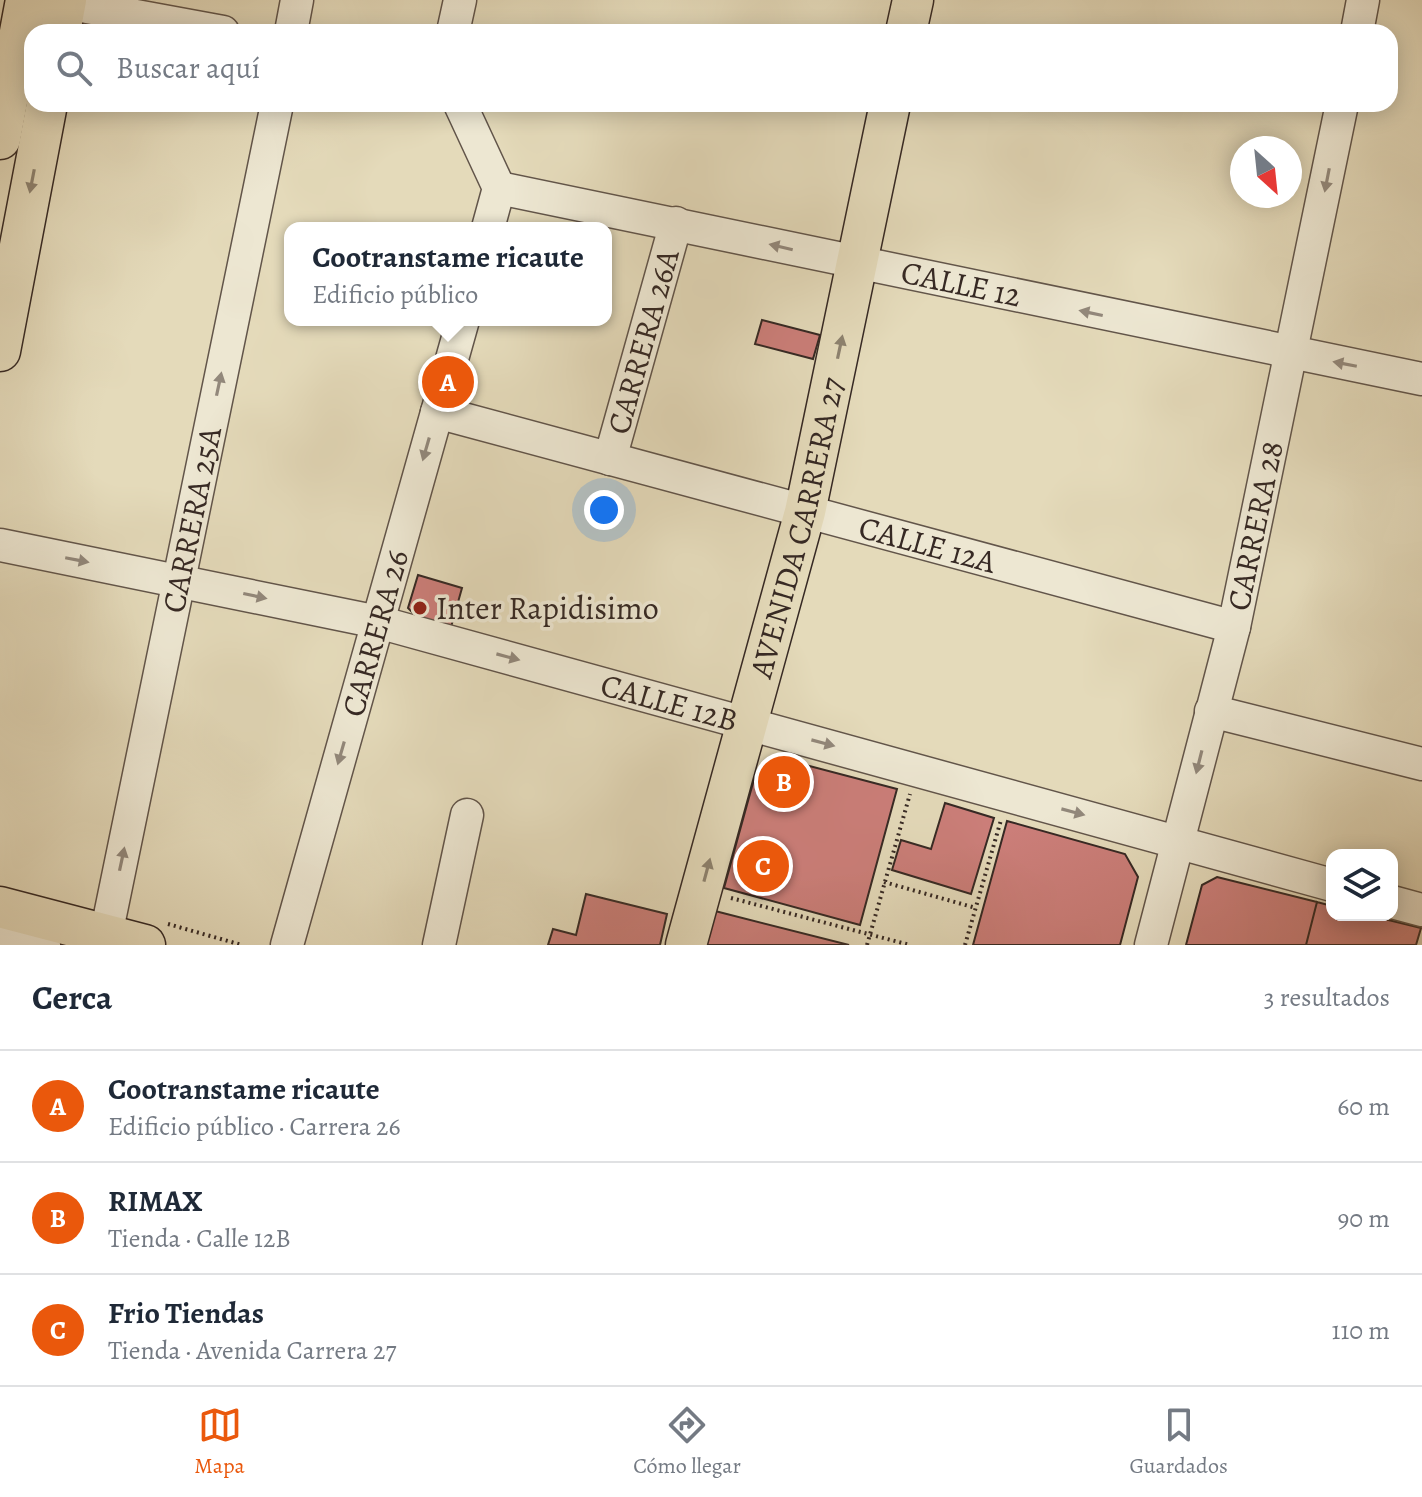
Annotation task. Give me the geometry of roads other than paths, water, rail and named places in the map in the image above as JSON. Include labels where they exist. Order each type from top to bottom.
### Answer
[{"type":"main road","points":[[0,139],[26,0]]},
{"type":"main road","points":[[908,24],[913,0]]},
{"type":"main road","points":[[0,351],[45,112]]},
{"type":"main road","name":"AVENIDA CARRERA 27","points":[[686,945],[805,512],[888,112]]},
{"type":"main road","points":[[0,907],[145,945]]},
{"type":"street","points":[[292,24],[297,0]]},
{"type":"street","points":[[455,24],[460,0]]},
{"type":"street","points":[[1358,24],[1363,0]]},
{"type":"street","points":[[60,9],[166,24]]},
{"type":"street","name":"CARRERA 25A","points":[[106,935],[275,112]]},
{"type":"street","points":[[464,112],[499,188],[490,222]]},
{"type":"street","name":"CARRERA 28","points":[[1151,945],[1234,627],[1340,112]]},
{"type":"street","name":"CALLE 12","points":[[499,188],[1422,379]]},
{"type":"street","name":"CARRERA 26A","points":[[610,459],[676,223]]},
{"type":"street","name":"CARRERA 26","points":[[287,945],[461,326]]},
{"type":"street","name":"CALLE 12A","points":[[437,412],[1234,627]]},
{"type":"street","name":"CALLE 12B","points":[[0,545],[378,622],[1326,883]]},
{"type":"street","points":[[1211,711],[1422,764]]},
{"type":"street","points":[[439,945],[467,815]]},
{"type":"street","points":[[1398,904],[1422,910]]},
{"type":"street","points":[[0,934],[44,945]]},
{"type":"place","name":"Cootranstame ricaute","points":[[448,382]]},
{"type":"place","name":"Inter Rapidisimo","points":[[420,608]]},
{"type":"place","name":"RIMAX","points":[[784,782]]},
{"type":"place","name":"Frio Tiendas","points":[[763,866]]}]
